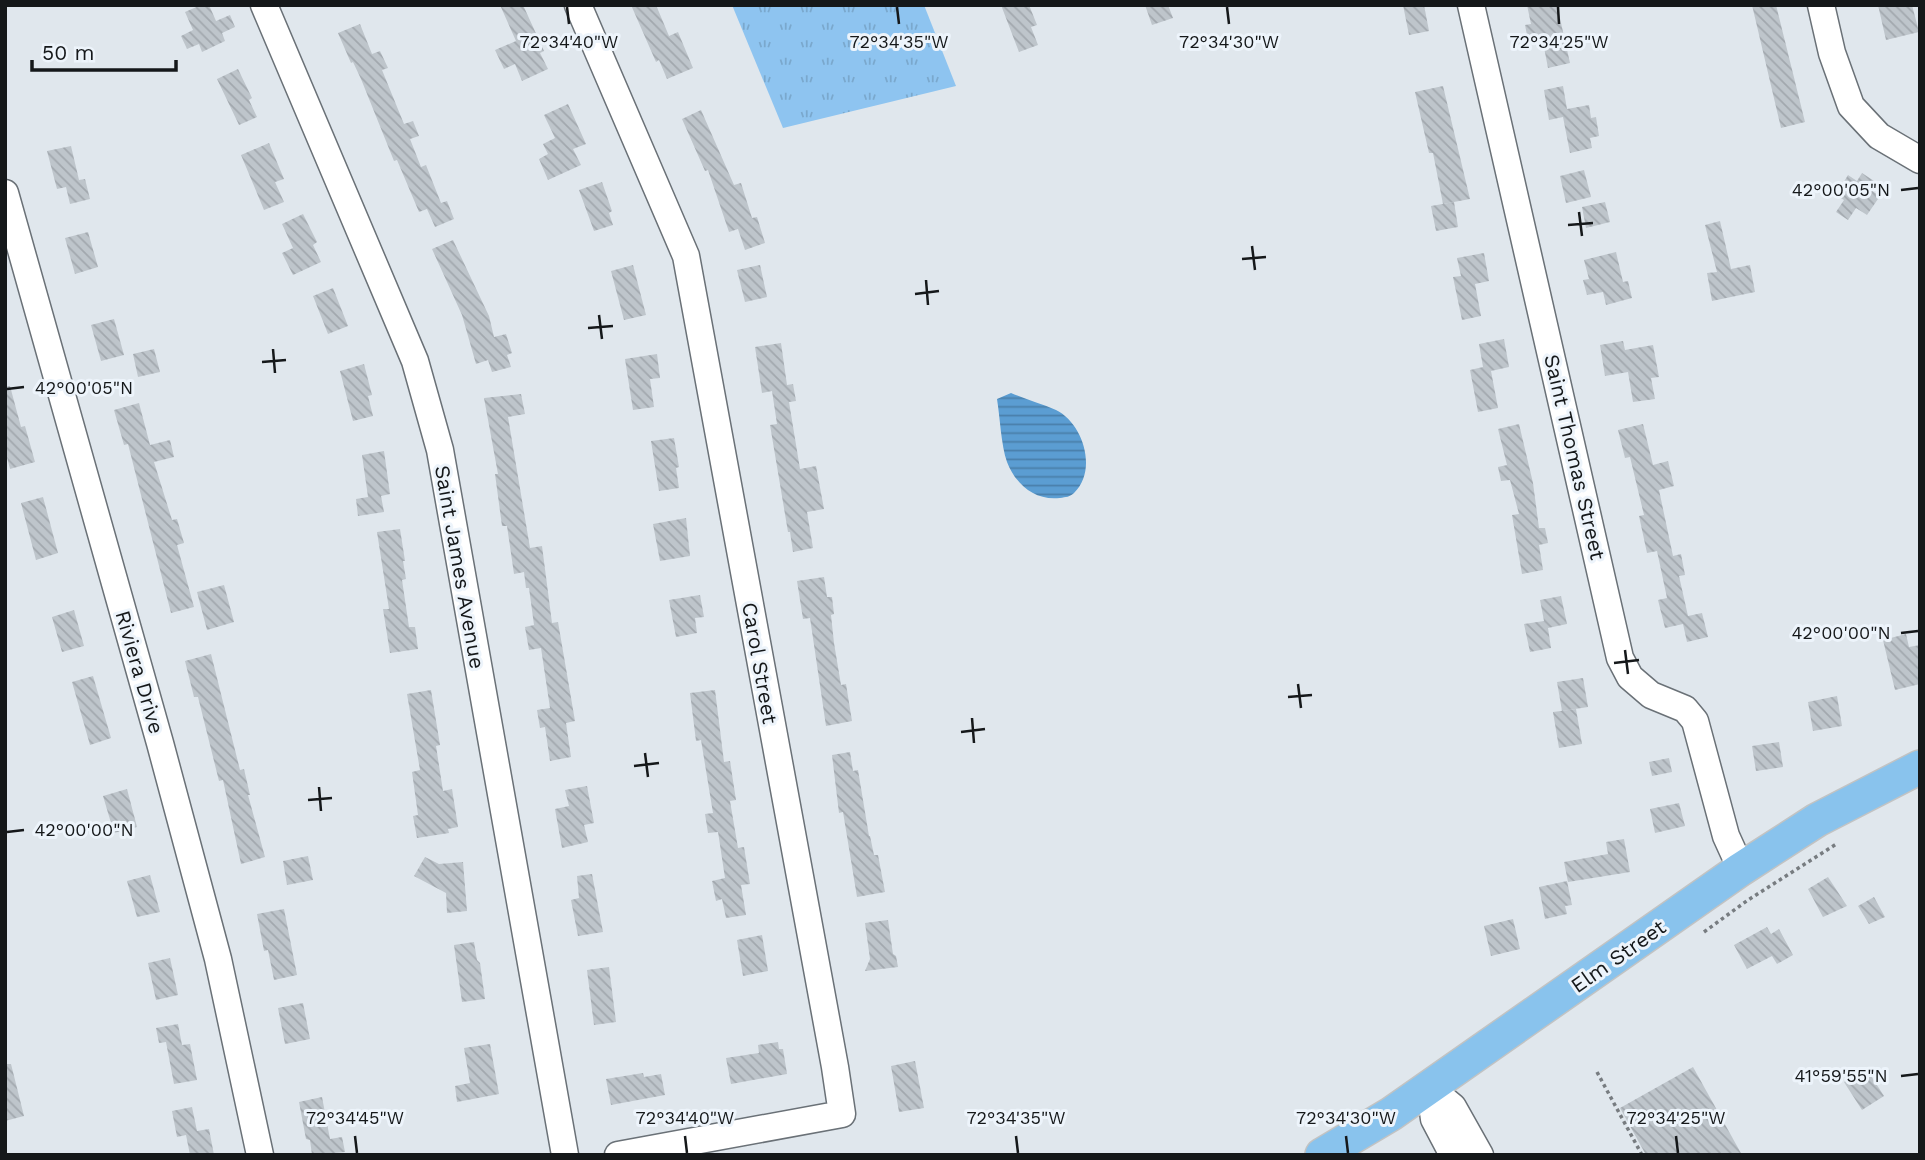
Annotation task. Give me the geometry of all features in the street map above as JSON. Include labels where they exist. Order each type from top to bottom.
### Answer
[{"type":"main road","name":"Elm Street","points":[[1322,1155],[1430,1088],[1741,869],[1823,817],[1920,767]]},
{"type":"street","name":"Saint James Avenue","points":[[264,5],[415,361],[440,450],[565,1155]]},
{"type":"street","name":"Carol Street","points":[[578,5],[686,256],[842,1114],[679,1150],[618,1155]]},
{"type":"street","name":"Saint Thomas Street","points":[[1471,5],[1620,658],[1630,677],[1651,695],[1685,709],[1695,721],[1726,835],[1741,869]]},
{"type":"street","points":[[1821,5],[1832,53],[1851,106],[1879,136],[1920,160]]},
{"type":"street","name":"Riviera Drive","points":[[5,193],[218,959],[260,1155]]},
{"type":"street","points":[[1430,1088],[1434,1119],[1453,1155]]},
{"type":"street","points":[[1430,1088],[1453,1107],[1480,1155]]},
{"type":"path","points":[[1704,932],[1748,900],[1838,843]]},
{"type":"path","points":[[1597,1072],[1642,1155]]},
{"type":"green space","points":[[732,5],[924,5],[956,86],[783,128]]},
{"type":"shaded area","points":[[1011,393],[1056,410],[1074,425],[1080,436],[1086,460],[1081,483],[1071,495],[1060,498],[1042,497],[1021,484],[1011,470],[1003,448],[997,399]]},
{"type":"building","points":[[201,5],[209,5],[216,21],[230,15],[235,27],[222,33],[225,41],[202,52],[199,44],[187,49],[181,36],[193,30],[185,12]]},
{"type":"building","points":[[500,5],[523,5],[544,51],[540,53],[548,69],[522,81],[515,64],[504,69],[495,50],[516,41]]},
{"type":"building","points":[[631,5],[656,5],[669,36],[678,32],[693,68],[667,79],[659,60],[656,62]]},
{"type":"building","points":[[1001,5],[1029,5],[1037,25],[1031,27],[1038,45],[1019,52]]},
{"type":"building","points":[[1145,5],[1168,5],[1173,18],[1152,25]]},
{"type":"building","points":[[1403,5],[1424,5],[1429,31],[1409,35]]},
{"type":"building","points":[[1527,5],[1557,5],[1570,63],[1548,68],[1542,37],[1528,40],[1525,25],[1531,24]]},
{"type":"building","points":[[1752,5],[1776,5],[1805,122],[1781,128]]},
{"type":"building","points":[[1878,5],[1912,5],[1919,32],[1886,40]]},
{"type":"building","points":[[360,24],[372,54],[380,51],[388,68],[382,70],[404,124],[413,121],[419,136],[410,139],[421,167],[426,165],[441,203],[447,201],[454,219],[435,227],[427,209],[419,212],[397,160],[394,161],[361,79],[338,33]]},
{"type":"building","points":[[238,69],[252,98],[249,100],[257,117],[239,125],[217,79]]},
{"type":"building","points":[[1443,86],[1470,199],[1443,204],[1433,153],[1429,153],[1415,92]]},
{"type":"building","points":[[1563,86],[1567,109],[1589,105],[1591,118],[1596,117],[1599,136],[1590,138],[1592,148],[1570,153],[1563,117],[1549,120],[1544,90]]},
{"type":"building","points":[[568,104],[586,144],[573,149],[581,165],[548,180],[539,159],[548,154],[543,144],[555,138],[544,115]]},
{"type":"building","points":[[701,110],[734,185],[741,183],[752,218],[757,217],[765,243],[745,250],[738,229],[729,232],[708,170],[705,171],[682,119]]},
{"type":"building","points":[[269,143],[284,179],[275,182],[284,202],[264,210],[241,155]]},
{"type":"building","points":[[71,146],[79,180],[85,179],[90,199],[70,204],[66,187],[57,189],[47,151]]},
{"type":"building","points":[[1584,170],[1591,197],[1566,203],[1560,176]]},
{"type":"building","points":[[1862,173],[1874,181],[1869,189],[1880,196],[1867,215],[1856,208],[1848,220],[1836,212],[1844,200],[1836,195],[1848,175],[1857,181]]},
{"type":"building","points":[[602,182],[612,211],[609,213],[613,225],[594,231],[579,190]]},
{"type":"building","points":[[1454,202],[1458,227],[1436,231],[1431,206]]},
{"type":"building","points":[[1605,202],[1610,222],[1586,228],[1582,207]]},
{"type":"building","points":[[303,214],[317,242],[313,245],[321,262],[293,275],[282,253],[293,248],[282,224]]},
{"type":"building","points":[[1720,221],[1731,269],[1750,265],[1755,292],[1712,301],[1707,273],[1717,272],[1705,225]]},
{"type":"building","points":[[88,232],[98,267],[75,274],[65,238]]},
{"type":"building","points":[[453,240],[489,316],[494,337],[506,334],[512,353],[507,355],[511,367],[492,372],[488,360],[476,364],[462,315],[432,249]]},
{"type":"building","points":[[1616,252],[1623,282],[1628,281],[1632,298],[1606,305],[1603,292],[1587,295],[1583,280],[1589,279],[1584,260]]},
{"type":"building","points":[[1484,253],[1489,281],[1475,284],[1481,316],[1462,320],[1453,277],[1461,276],[1457,258]]},
{"type":"building","points":[[633,265],[646,315],[624,320],[611,271]]},
{"type":"building","points":[[760,265],[767,297],[745,302],[737,270]]},
{"type":"building","points":[[333,288],[348,326],[328,334],[313,296]]},
{"type":"building","points":[[114,319],[124,355],[101,361],[91,325]]},
{"type":"building","points":[[1504,339],[1509,367],[1491,371],[1498,408],[1478,412],[1470,370],[1483,367],[1479,344]]},
{"type":"building","points":[[1623,341],[1625,350],[1653,345],[1659,377],[1651,378],[1655,399],[1633,402],[1628,372],[1605,376],[1600,345]]},
{"type":"building","points":[[781,343],[787,385],[793,384],[796,401],[789,402],[800,469],[816,466],[824,509],[807,512],[813,548],[793,552],[770,425],[777,424],[772,391],[762,393],[755,347]]},
{"type":"building","points":[[154,349],[160,372],[138,377],[133,354]]},
{"type":"building","points":[[657,354],[660,378],[650,379],[654,407],[633,410],[625,359]]},
{"type":"building","points":[[364,364],[372,395],[368,396],[373,416],[353,421],[340,371]]},
{"type":"building","points":[[10,386],[21,427],[25,426],[35,462],[10,469],[5,450],[5,387]]},
{"type":"building","points":[[521,394],[525,414],[508,417],[530,548],[542,546],[552,623],[558,622],[575,721],[566,723],[571,757],[550,761],[545,727],[540,728],[537,710],[550,708],[541,648],[529,650],[525,627],[534,625],[529,588],[526,588],[524,572],[514,574],[507,526],[502,526],[495,474],[498,474],[484,398]]},
{"type":"building","points":[[139,403],[150,445],[170,440],[174,457],[154,462],[172,520],[177,519],[184,543],[177,545],[194,607],[171,613],[128,444],[124,445],[114,410]]},
{"type":"building","points":[[1519,424],[1533,483],[1539,528],[1545,528],[1548,543],[1539,545],[1543,570],[1522,574],[1512,515],[1519,514],[1510,480],[1501,481],[1498,467],[1507,465],[1498,429]]},
{"type":"building","points":[[1643,424],[1653,465],[1668,461],[1674,486],[1659,490],[1673,556],[1681,554],[1685,575],[1679,576],[1688,616],[1702,613],[1708,637],[1687,642],[1683,624],[1665,628],[1658,600],[1667,598],[1657,551],[1647,553],[1639,516],[1644,515],[1630,457],[1625,458],[1618,430]]},
{"type":"building","points":[[674,438],[679,488],[659,491],[651,441]]},
{"type":"building","points":[[384,451],[390,494],[381,496],[384,512],[358,516],[356,499],[368,497],[362,455]]},
{"type":"building","points":[[43,497],[58,553],[36,560],[21,503]]},
{"type":"building","points":[[686,518],[690,556],[660,561],[653,524]]},
{"type":"building","points":[[400,529],[406,579],[402,580],[409,627],[415,627],[418,649],[390,653],[383,609],[389,609],[377,532]]},
{"type":"building","points":[[824,577],[827,597],[832,597],[834,643],[841,685],[846,684],[852,721],[826,726],[810,618],[803,619],[797,581]]},
{"type":"building","points":[[224,585],[234,622],[207,630],[197,592]]},
{"type":"building","points":[[700,595],[704,617],[695,618],[697,633],[676,637],[669,600]]},
{"type":"building","points":[[1561,596],[1567,624],[1548,628],[1551,648],[1530,652],[1524,624],[1544,621],[1540,600]]},
{"type":"building","points":[[74,610],[84,646],[62,652],[52,617]]},
{"type":"building","points":[[1906,634],[1909,647],[1920,645],[1920,684],[1895,690],[1883,640]]},
{"type":"building","points":[[211,654],[240,770],[244,769],[248,795],[265,857],[241,864],[223,780],[219,781],[198,697],[194,697],[185,661]]},
{"type":"building","points":[[93,676],[111,738],[90,745],[72,682]]},
{"type":"building","points":[[1583,678],[1588,707],[1562,711],[1557,682]]},
{"type":"building","points":[[431,690],[440,745],[436,746],[443,791],[452,789],[458,827],[448,829],[449,833],[417,838],[413,816],[418,815],[412,772],[420,770],[407,694]]},
{"type":"building","points":[[715,690],[724,762],[730,761],[736,800],[730,801],[738,848],[744,847],[750,884],[741,885],[746,915],[726,918],[722,899],[716,901],[712,881],[725,878],[718,832],[708,833],[705,814],[713,813],[701,740],[696,741],[690,693]]},
{"type":"building","points":[[1837,696],[1842,726],[1813,731],[1808,702]]},
{"type":"building","points":[[1576,709],[1582,744],[1559,748],[1553,712]]},
{"type":"building","points":[[1779,742],[1783,767],[1756,771],[1752,746]]},
{"type":"building","points":[[850,752],[853,771],[858,770],[869,836],[874,855],[878,855],[885,892],[857,897],[843,812],[839,813],[832,755]]},
{"type":"building","points":[[1669,758],[1672,772],[1652,776],[1649,762]]},
{"type":"building","points":[[587,786],[594,823],[584,825],[588,842],[562,848],[555,809],[569,806],[565,790]]},
{"type":"building","points":[[127,789],[137,827],[114,833],[103,796]]},
{"type":"building","points":[[1679,803],[1685,826],[1655,833],[1650,809]]},
{"type":"building","points":[[1624,839],[1630,872],[1568,882],[1564,862],[1608,854],[1606,842]]},
{"type":"building","points":[[308,856],[313,880],[287,885],[283,861]]},
{"type":"building","points":[[425,857],[439,864],[463,862],[467,911],[447,913],[446,893],[414,876]]},
{"type":"building","points":[[592,874],[603,932],[578,936],[571,900],[579,898],[577,876]]},
{"type":"building","points":[[150,875],[160,912],[137,917],[127,881]]},
{"type":"building","points":[[1828,877],[1847,906],[1823,917],[1808,889]]},
{"type":"building","points":[[1567,881],[1572,905],[1565,906],[1567,914],[1545,919],[1539,887]]},
{"type":"building","points":[[1874,897],[1885,917],[1869,924],[1858,906]]},
{"type":"building","points":[[284,909],[297,975],[274,980],[268,950],[264,951],[257,914]]},
{"type":"building","points":[[1513,919],[1520,949],[1491,956],[1484,926]]},
{"type":"building","points":[[888,920],[893,954],[898,967],[865,971],[870,959],[865,923]]},
{"type":"building","points":[[1767,927],[1771,934],[1779,929],[1793,955],[1777,964],[1772,956],[1747,969],[1734,945]]},
{"type":"building","points":[[762,935],[768,971],[743,976],[737,940]]},
{"type":"building","points":[[474,942],[485,999],[462,1002],[454,945]]},
{"type":"building","points":[[170,958],[178,995],[156,1000],[148,963]]},
{"type":"building","points":[[609,967],[616,1022],[594,1025],[587,970]]},
{"type":"building","points":[[303,1003],[310,1039],[285,1044],[278,1008]]},
{"type":"building","points":[[178,1024],[182,1045],[190,1044],[197,1080],[174,1084],[166,1042],[159,1043],[156,1028]]},
{"type":"building","points":[[778,1042],[779,1049],[783,1049],[787,1074],[731,1084],[726,1058],[759,1053],[758,1045]]},
{"type":"building","points":[[490,1044],[499,1094],[457,1102],[455,1086],[470,1083],[464,1048]]},
{"type":"building","points":[[915,1061],[924,1108],[899,1112],[891,1066]]},
{"type":"building","points":[[5,1064],[11,1064],[24,1116],[5,1121]]},
{"type":"building","points":[[1693,1067],[1742,1155],[1646,1155],[1620,1108]]},
{"type":"building","points":[[1866,1068],[1884,1096],[1862,1110],[1844,1082]]},
{"type":"building","points":[[643,1073],[644,1077],[661,1074],[665,1095],[611,1105],[606,1079]]},
{"type":"building","points":[[322,1097],[330,1139],[342,1137],[345,1152],[312,1155],[299,1102]]},
{"type":"building","points":[[192,1107],[197,1131],[209,1129],[214,1155],[190,1155],[186,1135],[177,1137],[172,1111]]}]
